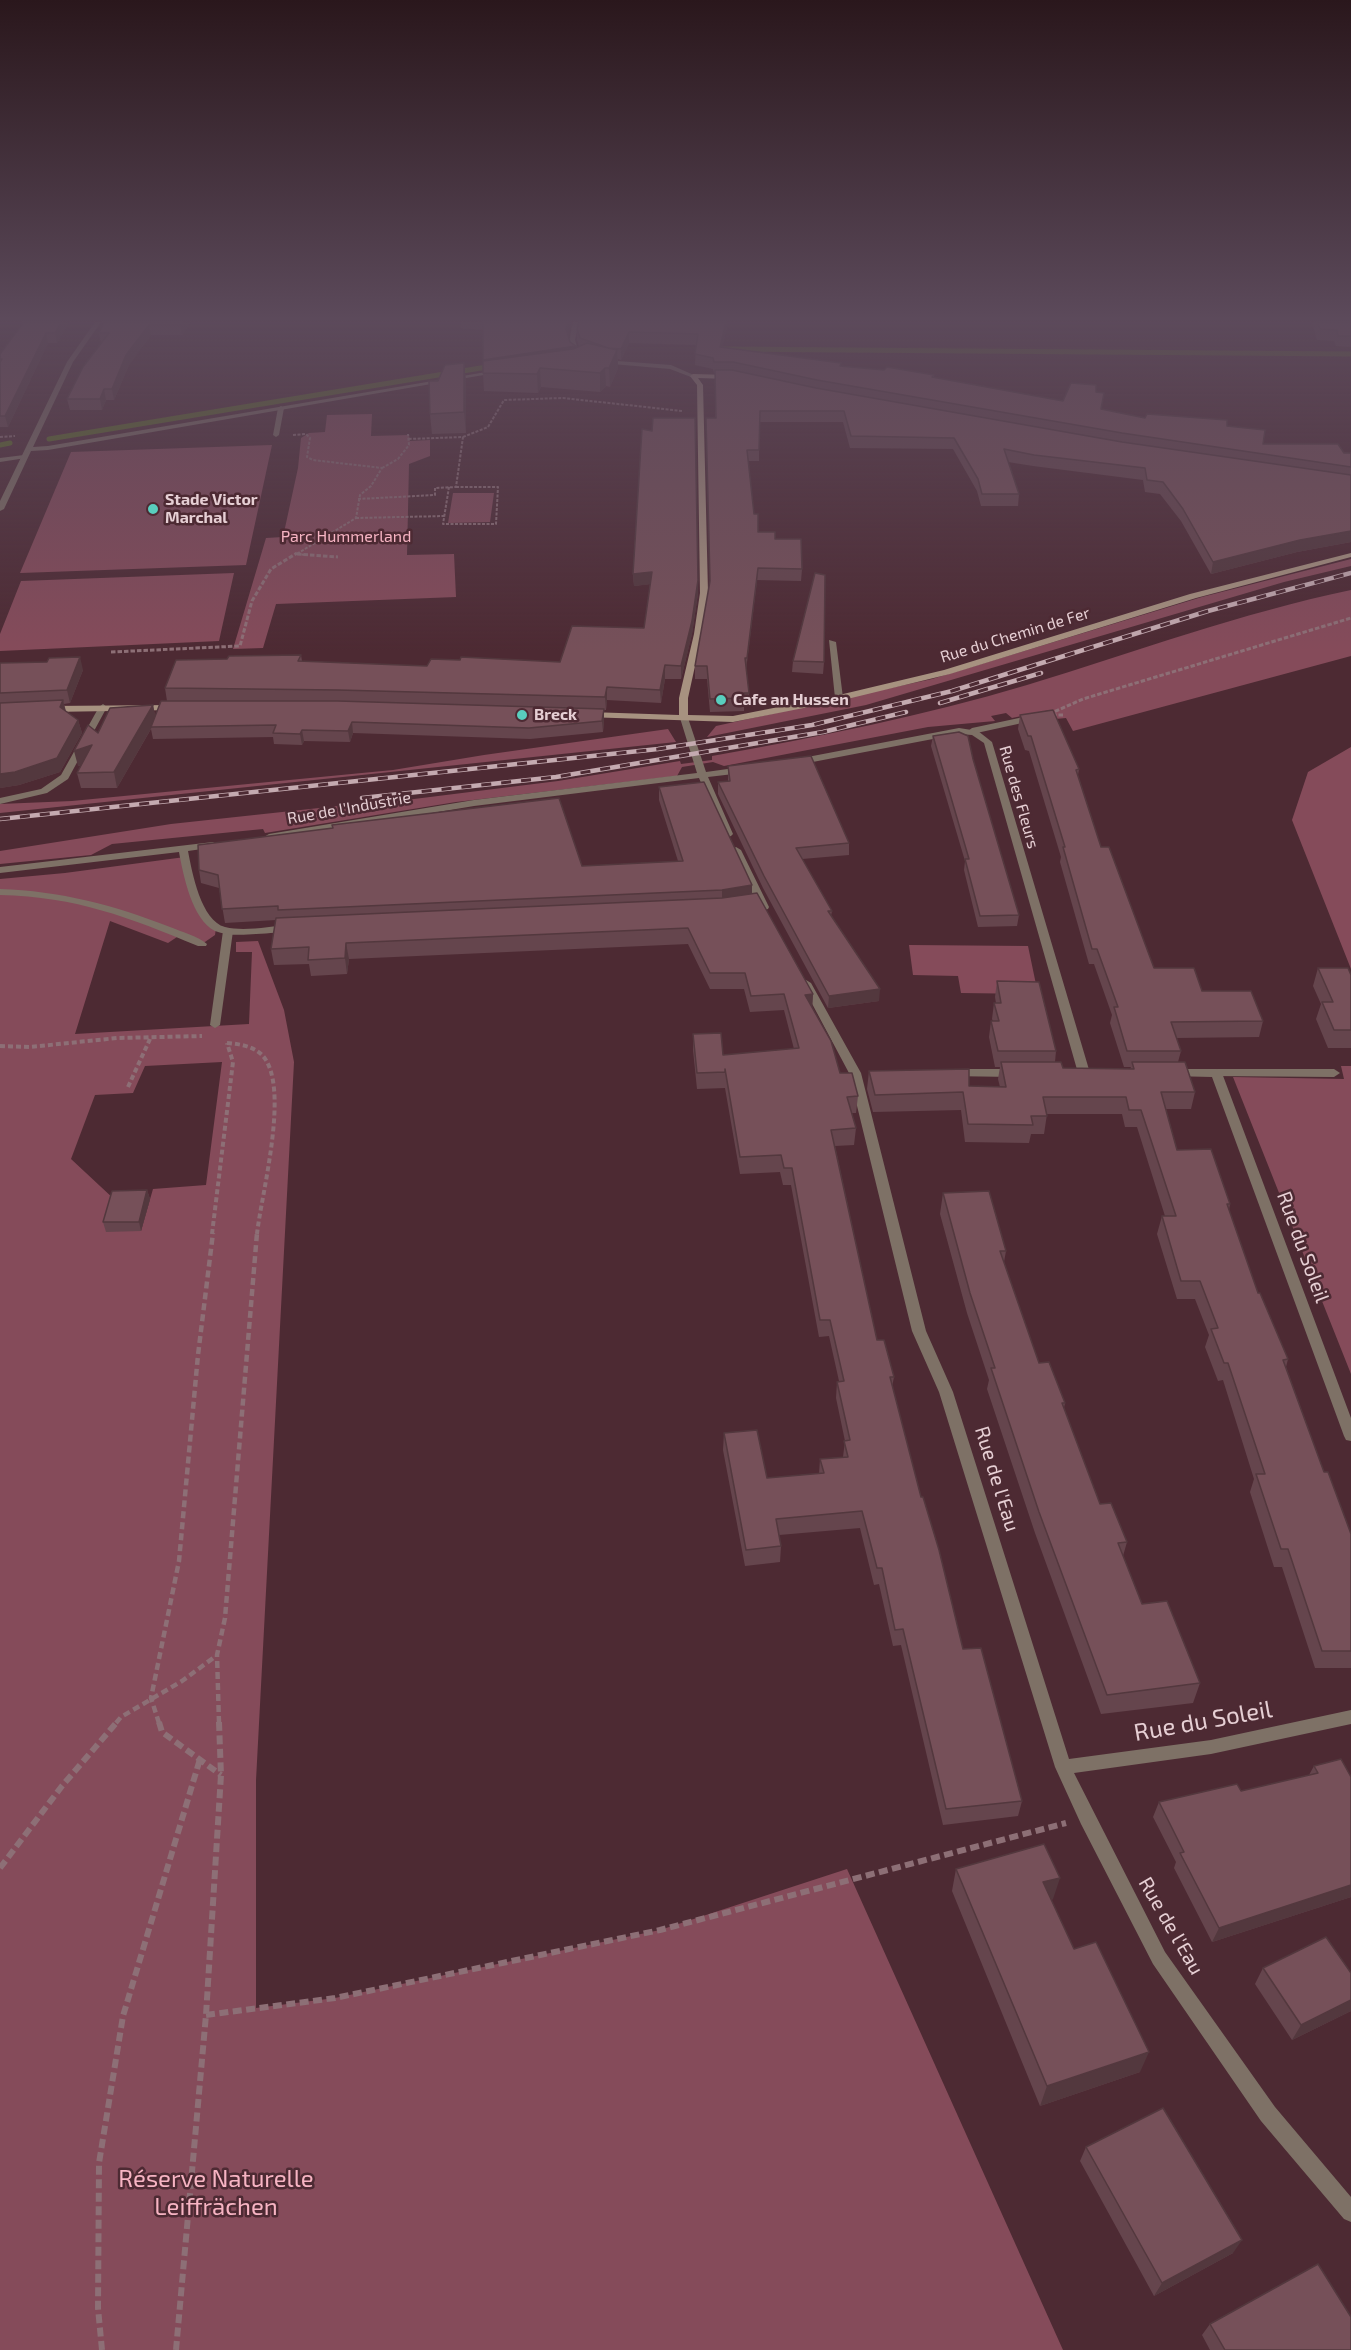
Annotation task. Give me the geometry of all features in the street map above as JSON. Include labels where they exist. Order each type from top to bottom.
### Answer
[{"type":"main road","points":[[684,718],[684,702],[707,576],[704,549],[701,432]]},
{"type":"main road","name":"Rue du Chemin de Fer","points":[[580,715],[733,718],[839,699],[947,672],[1193,596],[1351,555]]},
{"type":"main road","points":[[40,709],[185,708]]},
{"type":"street","points":[[0,509],[36,432]]},
{"type":"street","points":[[28,448],[48,448],[143,432]]},
{"type":"street","points":[[0,460],[24,457]]},
{"type":"street","points":[[832,642],[839,699]]},
{"type":"street","points":[[0,801],[44,791],[64,777],[104,707]]},
{"type":"street","points":[[972,731],[1046,715]]},
{"type":"street","points":[[684,718],[703,776],[756,903],[772,922]]},
{"type":"street","name":"Rue des Fleurs","points":[[788,764],[959,731],[972,731],[982,735],[988,742],[1084,1073]]},
{"type":"street","points":[[703,776],[756,768]]},
{"type":"street","name":"Rue de l'Industrie","points":[[256,839],[474,803],[703,776]]},
{"type":"street","points":[[0,870],[225,844]]},
{"type":"street","points":[[183,850],[197,901],[204,916],[216,928],[228,931],[298,928]]},
{"type":"street","points":[[0,892],[30,892],[87,900],[202,944]]},
{"type":"street","points":[[212,1030],[228,931]]},
{"type":"street","name":"Rue de l'Eau","points":[[800,972],[861,1073],[919,1331],[946,1392],[1063,1767],[1159,1958],[1268,2114],[1351,2212]]},
{"type":"street","points":[[935,1073],[1027,1073]]},
{"type":"street","points":[[1168,1073],[1334,1073]]},
{"type":"street","name":"Rue du Soleil","points":[[1215,1073],[1351,1436]]},
{"type":"street","name":"Rue du Soleil","points":[[1063,1767],[1211,1747],[1351,1717]]},
{"type":"path","points":[[408,439],[463,437],[476,432]]},
{"type":"path","points":[[276,435],[306,434],[310,438],[307,458],[313,460],[382,468]]},
{"type":"path","points":[[356,518],[357,500],[371,486],[382,468],[398,459],[408,445],[408,434]]},
{"type":"path","points":[[456,487],[463,437]]},
{"type":"path","points":[[357,500],[435,495],[435,488],[498,487],[496,524],[443,524],[449,488]]},
{"type":"path","points":[[111,652],[240,646],[252,601],[272,569],[356,518],[445,516]]},
{"type":"path","points":[[296,554],[338,557]]},
{"type":"path","points":[[1046,715],[1083,699],[1351,618]]},
{"type":"path","points":[[1046,715],[1064,715]]},
{"type":"path","points":[[0,1046],[30,1047],[117,1038],[150,1038],[212,1030]]},
{"type":"path","points":[[128,1087],[150,1038]]},
{"type":"path","points":[[176,2350],[206,2015],[221,1775],[217,1655],[225,1618],[258,1225],[272,1149],[275,1102],[268,1062],[249,1045],[227,1043],[232,1062],[198,1355],[179,1561],[152,1698],[162,1732],[221,1775]]},
{"type":"path","points":[[0,1868],[62,1786],[121,1717],[182,1681],[217,1655]]},
{"type":"path","points":[[102,2350],[98,2308],[99,2163],[123,2016],[200,1759]]},
{"type":"path","points":[[206,2015],[335,1998],[660,1930],[1087,1818]]},
{"type":"green space","name":"Parc Hummerland","points":[[371,432],[371,436],[409,435],[410,441],[430,440],[430,456],[409,464],[407,555],[454,554],[456,597],[276,604],[263,648],[233,649],[266,538],[283,537],[298,468],[301,438],[309,433]]},
{"type":"green space","name":"Stade Victor Marchal","points":[[272,445],[246,565],[20,573],[71,452]]},
{"type":"green space","points":[[453,493],[494,493],[490,522],[448,523]]},
{"type":"green space","points":[[1351,559],[1351,566],[1284,582],[866,705],[707,737],[716,726],[932,679],[1202,597]]},
{"type":"green space","points":[[234,573],[219,641],[0,651],[0,634],[21,581]]},
{"type":"green space","points":[[1351,590],[1351,656],[1073,731],[1066,718],[1055,719],[1050,710],[1012,718],[1006,713],[991,716],[995,721],[928,727],[724,766],[713,762],[682,767],[677,776],[456,802],[265,833],[263,829],[112,844],[91,855],[0,864],[0,851],[171,824],[382,803],[558,781],[680,761],[681,764],[712,760],[712,756],[871,725],[988,696],[1229,621]]},
{"type":"green space","points":[[668,729],[676,742],[0,813],[0,804],[72,801],[393,770]]},
{"type":"green space","points":[[1351,747],[1351,969],[1292,820],[1308,772]]},
{"type":"green space","name":"Réserve Naturelle Leiffrächen","points":[[185,857],[197,901],[216,928],[215,935],[202,944],[180,935],[168,943],[110,921],[75,1034],[249,1024],[252,952],[236,952],[236,942],[258,941],[284,1010],[294,1062],[256,1780],[256,2008],[335,1998],[660,1930],[847,1869],[1063,2350],[0,2350],[0,879]],"holes":[[[222,1062],[206,1185],[153,1189],[141,1231],[115,1200],[71,1159],[95,1095],[133,1093],[145,1066]]]},
{"type":"green space","points":[[909,945],[1028,946],[1038,994],[961,993],[958,976],[913,975]]},
{"type":"green space","points":[[1341,1066],[1351,1066],[1351,1374],[1233,1077],[1344,1079]]},
{"type":"building","points":[[642,432],[695,432],[698,580],[692,621],[681,666],[665,665],[660,690],[607,687],[605,697],[165,688],[176,660],[227,659],[229,656],[301,655],[298,661],[427,666],[431,659],[460,660],[461,657],[560,662],[572,626],[644,628],[652,572],[633,574]]},
{"type":"building","points":[[706,432],[759,432],[759,450],[747,450],[754,514],[758,514],[758,532],[775,532],[775,539],[801,539],[802,569],[758,568],[747,658],[745,658],[749,693],[744,693],[744,698],[710,699],[707,666],[695,666],[710,581]]},
{"type":"building","points":[[850,432],[1063,432],[1351,475],[1351,531],[1300,540],[1213,562],[1183,509],[1163,482],[1147,480],[1145,468],[1034,455],[1004,449],[1019,494],[982,494],[978,479],[954,438],[851,436]]},
{"type":"building","points":[[1114,432],[1265,432],[1263,444],[1338,444],[1344,453],[1351,453],[1351,467]]},
{"type":"building","points":[[815,573],[825,575],[824,662],[793,661]]},
{"type":"building","points":[[80,657],[67,690],[0,693],[0,663],[47,662],[49,658]]},
{"type":"building","points":[[63,700],[60,707],[78,720],[57,758],[15,772],[0,774],[0,703]]},
{"type":"building","points":[[161,701],[338,701],[604,709],[602,721],[529,728],[352,722],[348,731],[302,730],[300,734],[273,733],[276,725],[151,727]]},
{"type":"building","points":[[153,705],[114,772],[77,773],[92,745],[74,751],[88,725],[98,733],[110,708]]},
{"type":"building","points":[[1053,710],[1079,769],[1076,770],[1101,847],[1109,847],[1154,968],[1194,968],[1202,991],[1251,991],[1263,1021],[1171,1022],[1181,1051],[1127,1051],[1114,1007],[1118,1007],[1097,949],[1092,949],[1063,847],[1065,847],[1031,736],[1028,736],[1020,715]]},
{"type":"building","points":[[959,732],[968,736],[1019,915],[980,916],[965,859],[969,859],[933,736]]},
{"type":"building","points":[[811,756],[849,843],[796,848],[832,911],[828,911],[880,989],[829,996],[764,876],[718,782],[730,781],[728,766]]},
{"type":"building","points":[[704,782],[752,885],[722,890],[278,910],[278,906],[222,909],[218,875],[199,870],[198,845],[333,828],[332,825],[559,798],[582,866],[683,861],[659,787]]},
{"type":"building","points":[[757,893],[813,994],[805,995],[831,1041],[840,1073],[852,1073],[858,1096],[847,1097],[856,1128],[831,1130],[877,1340],[884,1340],[894,1377],[890,1377],[921,1497],[923,1497],[939,1550],[963,1649],[981,1648],[1022,1801],[946,1809],[903,1629],[895,1630],[882,1568],[877,1568],[862,1511],[776,1519],[781,1546],[746,1550],[724,1433],[757,1430],[767,1478],[824,1473],[820,1459],[848,1457],[844,1441],[850,1440],[837,1382],[844,1381],[830,1320],[820,1320],[792,1168],[784,1168],[781,1155],[740,1157],[725,1069],[725,1072],[697,1073],[693,1034],[721,1033],[723,1055],[799,1048],[784,994],[751,996],[745,973],[710,973],[688,928],[346,943],[345,958],[308,960],[309,947],[271,949],[276,918],[722,898]]},
{"type":"building","points":[[1318,968],[1348,968],[1351,975],[1351,1030],[1334,1030],[1322,1002],[1333,1002]]},
{"type":"building","points":[[997,981],[1039,982],[1056,1051],[998,1051],[991,1021],[999,1021],[994,1003],[1001,1003]]},
{"type":"building","points":[[1001,1062],[1061,1062],[1063,1068],[1134,1069],[1132,1062],[1185,1062],[1195,1092],[1161,1092],[1177,1150],[1211,1149],[1230,1204],[1227,1204],[1258,1293],[1260,1293],[1288,1359],[1283,1360],[1324,1472],[1328,1472],[1351,1534],[1351,1651],[1322,1651],[1288,1549],[1281,1549],[1256,1474],[1265,1474],[1228,1363],[1224,1363],[1211,1329],[1218,1328],[1200,1281],[1181,1281],[1162,1216],[1176,1216],[1141,1110],[1129,1110],[1126,1097],[1043,1097],[1047,1116],[1031,1116],[1033,1125],[968,1124],[963,1092],[875,1095],[869,1071],[969,1069],[969,1086],[1006,1087]]},
{"type":"building","points":[[147,1190],[139,1222],[103,1222],[112,1191]]},
{"type":"building","points":[[989,1191],[1006,1251],[1000,1251],[1039,1363],[1049,1362],[1100,1504],[1111,1503],[1127,1542],[1118,1543],[1142,1604],[1167,1601],[1200,1683],[1107,1695],[1039,1512],[991,1368],[995,1368],[970,1293],[943,1193]]},
{"type":"building","points":[[1341,1759],[1351,1777],[1351,1885],[1219,1928],[1180,1853],[1184,1852],[1159,1802],[1237,1784],[1241,1791],[1318,1773],[1314,1766]]},
{"type":"building","points":[[1044,1844],[1060,1878],[1043,1882],[1074,1949],[1096,1942],[1149,2052],[1047,2086],[956,1869]]},
{"type":"building","points":[[1326,1937],[1351,1973],[1351,2000],[1301,2025],[1263,1968]]},
{"type":"building","points":[[1163,2108],[1242,2240],[1162,2283],[1086,2147]]},
{"type":"building","points":[[1318,2264],[1351,2317],[1351,2350],[1225,2350],[1210,2324]]},
{"type":"waterway","points":[[49,439],[94,432]]},
{"type":"waterway","points":[[0,445],[10,443]]},
{"type":"railway","points":[[0,819],[658,749],[812,725],[952,691],[1208,611],[1351,573]]},
{"type":"railway","points":[[940,703],[1041,673]]},
{"type":"railway","points":[[362,798],[556,777],[823,732],[906,712]]},
{"type":"place","name":"Stade Victor Marchal","points":[[153,509]]},
{"type":"place","name":"Cafe an Hussen","points":[[721,700]]},
{"type":"place","name":"Breck","points":[[522,715]]}]
